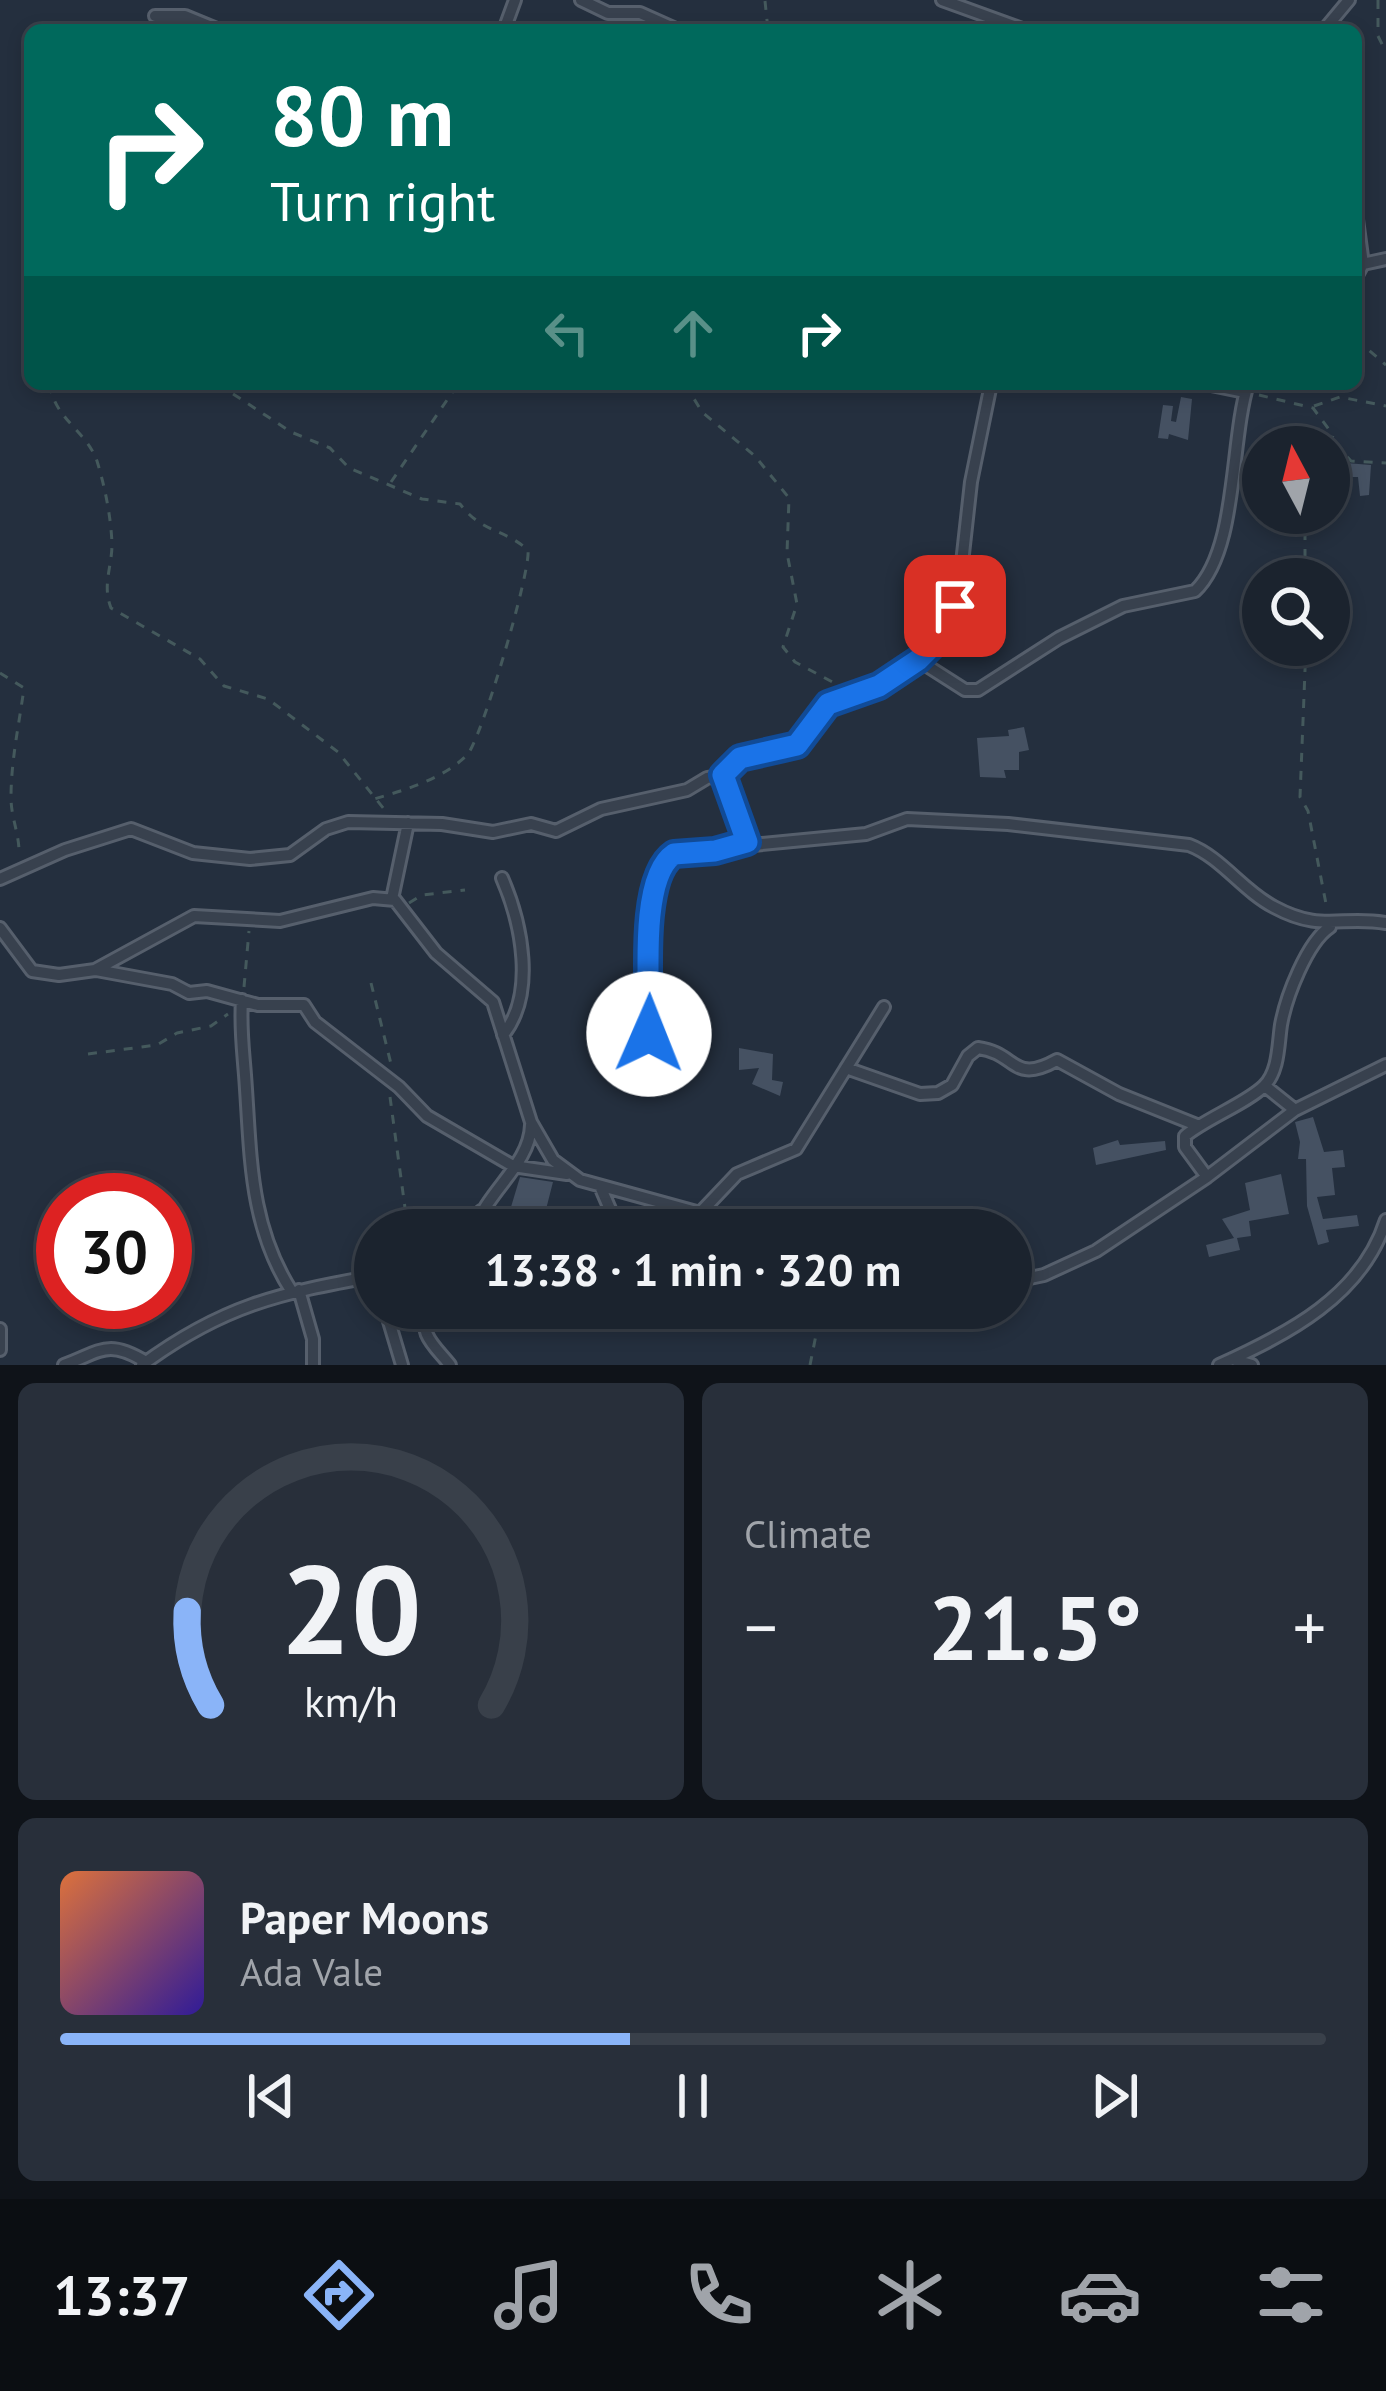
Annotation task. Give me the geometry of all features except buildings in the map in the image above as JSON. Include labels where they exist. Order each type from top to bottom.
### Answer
[{"type":"street","points":[[581,0],[608,13],[640,13],[665,24]]},
{"type":"street","points":[[942,0],[1008,24]]},
{"type":"street","points":[[1329,24],[1349,0]]},
{"type":"street","points":[[155,16],[185,16],[204,24]]},
{"type":"street","points":[[1362,257],[1363,264],[1386,259]]},
{"type":"street","points":[[0,879],[130,829],[193,853],[250,859],[290,855],[341,823],[403,823],[489,832],[530,824],[556,831],[601,808],[687,790],[723,775],[740,758],[797,745],[821,709],[879,686],[918,660],[941,637],[955,606],[990,390]]},
{"type":"street","points":[[918,660],[965,690],[978,691],[1059,638],[1123,606],[1196,591],[1210,572],[1227,511],[1247,390]]},
{"type":"street","points":[[723,775],[747,842]]},
{"type":"street","points":[[651,1059],[650,910],[659,869],[674,854],[715,851],[747,842],[866,834],[907,819],[1008,824],[1189,845],[1274,908],[1332,925],[1364,920],[1386,923]]},
{"type":"street","points":[[392,899],[403,823]]},
{"type":"street","points":[[502,878],[518,921],[523,952],[520,1005],[503,1035]]},
{"type":"street","points":[[95,970],[186,919],[250,917],[280,922],[373,898],[392,899],[404,908],[436,953],[488,994],[541,1146],[567,1174]]},
{"type":"street","points":[[1207,1177],[1184,1144],[1185,1136],[1265,1086],[1276,1065],[1282,1019],[1304,960],[1315,939],[1332,925]]},
{"type":"street","points":[[0,928],[34,973],[95,970],[169,984],[189,994],[205,991],[307,1007],[315,1022],[428,1116],[513,1166],[567,1174],[685,1209]]},
{"type":"street","points":[[242,1000],[239,1034],[256,1214],[296,1291],[313,1340],[313,1365]]},
{"type":"street","points":[[704,1209],[737,1174],[791,1154],[884,1007]]},
{"type":"street","points":[[846,1068],[920,1094],[938,1094],[958,1079],[973,1051],[984,1048],[1022,1071],[1039,1070],[1060,1060],[1119,1094],[1199,1126]]},
{"type":"street","points":[[1032,1278],[1096,1251],[1207,1177],[1295,1110],[1386,1065]]},
{"type":"street","points":[[1265,1086],[1295,1110]]},
{"type":"street","points":[[483,1209],[529,1148],[531,1122]]},
{"type":"street","points":[[600,1186],[610,1209]]},
{"type":"street","points":[[1226,1362],[1346,1290],[1379,1241],[1386,1220]]},
{"type":"street","points":[[64,1365],[99,1348],[120,1349],[144,1363],[220,1314],[296,1291],[354,1282]]},
{"type":"street","points":[[0,1329],[0,1350]]},
{"type":"street","points":[[391,1329],[401,1365]]},
{"type":"street","points":[[425,1329],[450,1365]]},
{"type":"street","points":[[1226,1362],[1252,1365]]},
{"type":"path","points":[[1378,0],[1378,36],[1386,52]]},
{"type":"path","points":[[1362,344],[1386,365]]},
{"type":"path","points":[[52,390],[58,412],[89,442],[104,487],[112,548],[106,595],[111,608],[200,659],[224,686],[268,698],[338,752],[374,799],[403,823]]},
{"type":"path","points":[[227,390],[291,432],[330,448],[350,468],[429,501],[460,504],[476,525],[525,546],[529,570],[470,752],[409,789],[374,799]]},
{"type":"path","points":[[390,483],[454,390]]},
{"type":"path","points":[[689,390],[702,412],[755,456],[789,498],[787,553],[797,604],[783,646],[795,662],[852,693]]},
{"type":"path","points":[[1254,390],[1313,408],[1338,398],[1386,406]]},
{"type":"path","points":[[1313,408],[1324,426]]},
{"type":"path","points":[[1350,460],[1386,463]]},
{"type":"path","points":[[1305,666],[1300,797],[1308,812],[1332,925]]},
{"type":"path","points":[[0,674],[22,685],[24,691],[15,731],[11,801],[19,828],[18,870]]},
{"type":"path","points":[[404,908],[422,895],[465,890]]},
{"type":"path","points":[[88,1054],[157,1045],[177,1034],[206,1028],[242,1000],[250,917]]},
{"type":"path","points":[[371,983],[390,1080],[405,1209]]},
{"type":"path","points":[[810,1365],[817,1329]]},
{"type":"route","points":[[649,1034],[650,910],[659,869],[668,856],[680,852],[715,851],[747,842],[723,775],[740,758],[797,745],[828,704],[879,686],[918,660],[937,643],[955,606]]}]
